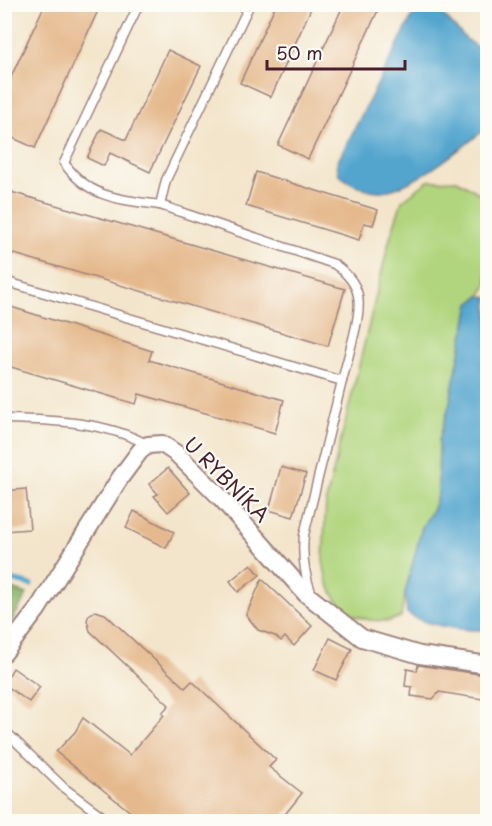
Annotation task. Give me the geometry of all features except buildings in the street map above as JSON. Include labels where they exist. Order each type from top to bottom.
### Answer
[{"type":"street","name":"U RYBNÍKA","points":[[148,445],[162,444],[177,454],[221,498],[314,601],[362,638],[420,655],[488,665]]},
{"type":"street","points":[[4,653],[37,610],[120,478],[140,451],[148,445]]},
{"type":"lane","points":[[139,4],[64,163],[75,178],[93,191],[124,200],[160,205],[334,264],[347,273],[357,290],[360,310],[304,535],[302,556],[306,579],[314,601]]},
{"type":"lane","points":[[160,205],[166,180],[250,4]]},
{"type":"lane","points":[[4,281],[342,381]]},
{"type":"lane","points":[[4,418],[79,424],[122,433],[148,445]]},
{"type":"lane","points":[[4,730],[64,788],[110,822]]},
{"type":"green space","points":[[457,180],[487,198],[487,285],[480,296],[470,304],[449,406],[439,440],[438,494],[433,509],[422,527],[401,617],[389,621],[370,620],[352,615],[336,599],[327,582],[323,561],[326,501],[390,238],[402,201],[428,181]]},
{"type":"green space","points":[[5,587],[27,594],[5,631]]},
{"type":"water","points":[[418,5],[434,5],[466,39],[487,54],[487,128],[422,176],[393,189],[375,191],[354,184],[339,175],[337,163]]},
{"type":"water","points":[[480,296],[488,297],[488,630],[468,630],[445,627],[414,618],[407,613],[405,593],[422,527],[433,509],[438,494],[439,440],[449,406],[470,304]]},
{"type":"waterway","points":[[4,578],[31,585]]}]
